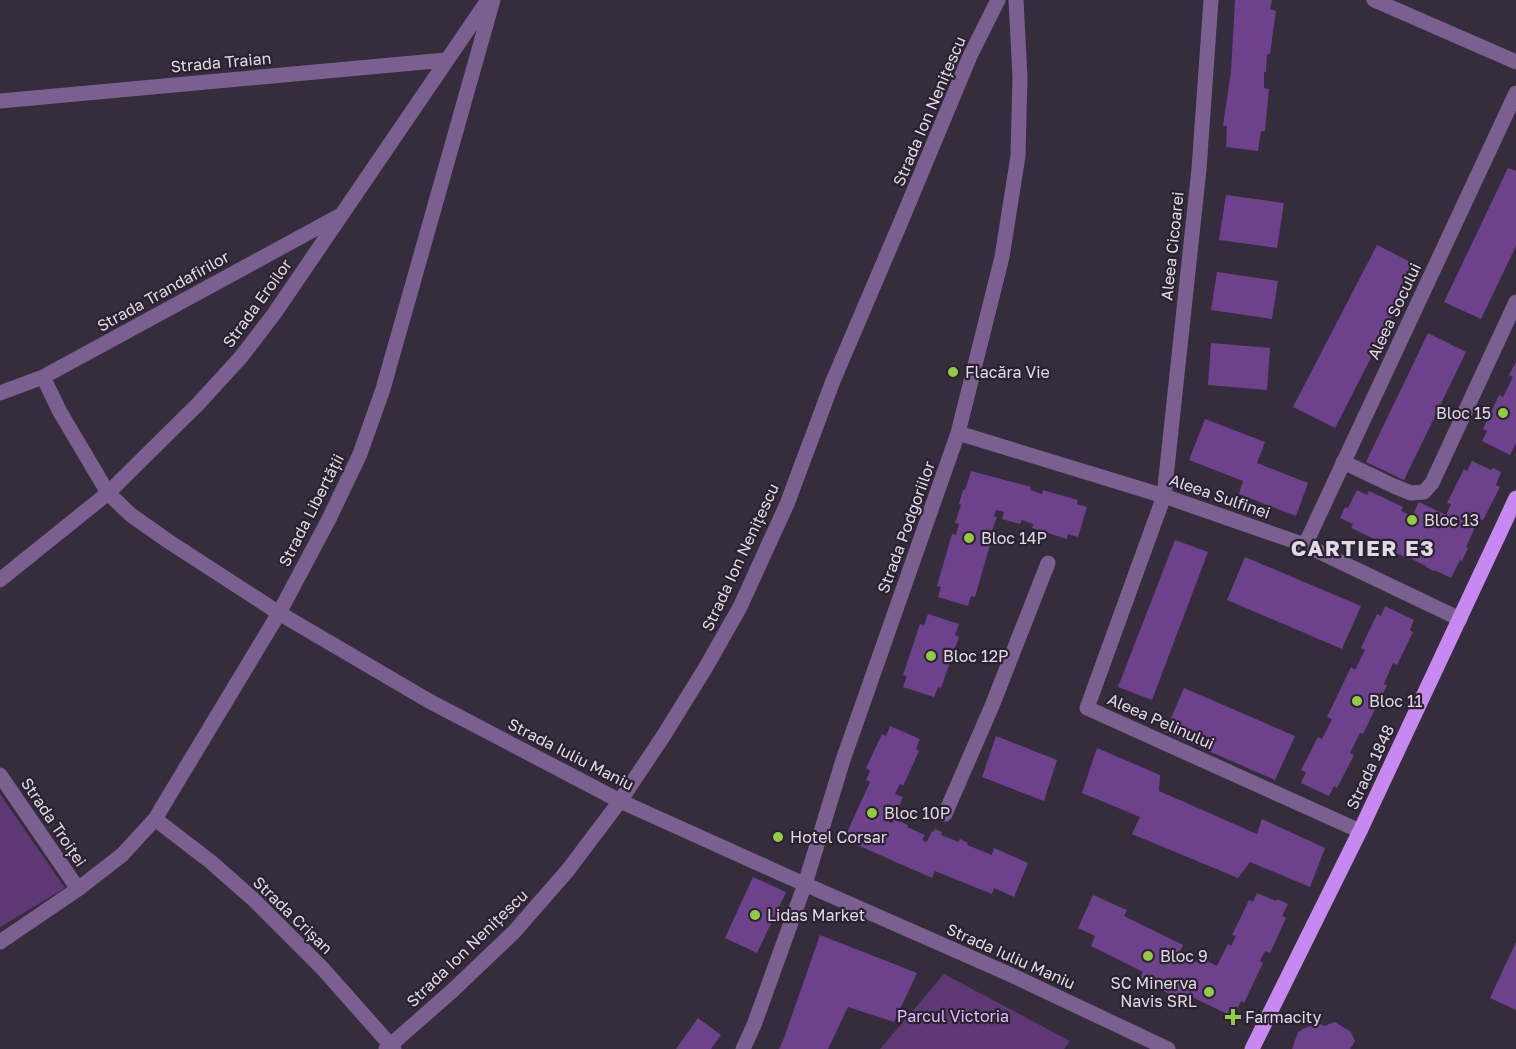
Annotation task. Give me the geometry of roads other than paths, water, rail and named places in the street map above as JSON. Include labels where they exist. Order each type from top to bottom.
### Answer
[{"type":"main road","name":"Strada 1848","points":[[1252,1049],[1360,831],[1516,498]]},
{"type":"street","name":"Strada Eroilor","points":[[0,580],[108,493],[199,403],[241,357],[274,314],[488,0]]},
{"type":"street","name":"Strada Libertății","points":[[0,942],[78,889],[122,855],[155,819],[279,612],[329,519],[360,454],[382,389],[493,0]]},
{"type":"street","name":"Strada Ion Nenițescu","points":[[390,1048],[514,932],[568,870],[620,801],[706,667],[740,607],[787,504],[832,381],[970,56],[998,0]]},
{"type":"street","name":"Strada Podgoriilor","points":[[742,1049],[754,1025],[805,884],[843,760],[958,433],[1002,257],[1018,156],[1020,77],[1016,0]]},
{"type":"street","name":"Aleea Cicoarei","points":[[1164,496],[1199,169],[1212,0]]},
{"type":"street","points":[[1374,0],[1516,62]]},
{"type":"street","name":"Strada Traian","points":[[0,100],[446,60]]},
{"type":"street","name":"Aleea Socului","points":[[1305,545],[1516,93]]},
{"type":"street","name":"Strada Trandafirilor","points":[[0,393],[43,377],[342,214]]},
{"type":"street","points":[[1343,462],[1396,487],[1411,492],[1424,492],[1432,483],[1516,302]]},
{"type":"street","name":"Strada Iuliu Maniu","points":[[43,377],[60,412],[108,493],[131,515],[279,612],[429,701],[620,801],[1009,974],[1168,1049]]},
{"type":"street","name":"Aleea Sulfinei","points":[[958,433],[1164,496],[1305,545],[1460,619]]},
{"type":"street","name":"Aleea Pelinului","points":[[1164,496],[1087,708],[1360,831]]},
{"type":"street","points":[[945,814],[992,706],[1048,563]]},
{"type":"street","name":"Strada Troiței","points":[[0,775],[78,889]]},
{"type":"street","name":"Strada Crișan","points":[[155,819],[211,862],[253,899],[323,969],[390,1048]]},
{"type":"place","name":"Flacăra Vie","points":[[953,372]]},
{"type":"place","name":"Bloc 15","points":[[1503,413]]},
{"type":"place","name":"Bloc 13","points":[[1412,520]]},
{"type":"place","name":"Bloc 14P","points":[[969,538]]},
{"type":"place","name":"Bloc 12P","points":[[931,656]]},
{"type":"place","name":"Bloc 11","points":[[1357,701]]},
{"type":"place","name":"Bloc 10P","points":[[872,813]]},
{"type":"place","name":"Hotel Corsar","points":[[778,837]]},
{"type":"place","name":"Lidas Market","points":[[755,915]]},
{"type":"place","name":"Bloc 9","points":[[1148,956]]},
{"type":"place","name":"SC Minerva Navis SRL","points":[[1209,992]]},
{"type":"place","name":"Farmacity","points":[[1233,1017]]},
{"type":"district","name":"CARTIER E3","points":[[1363,548]]},
{"type":"park label","name":"Parcul Victoria","points":[[953,1016]]}]
